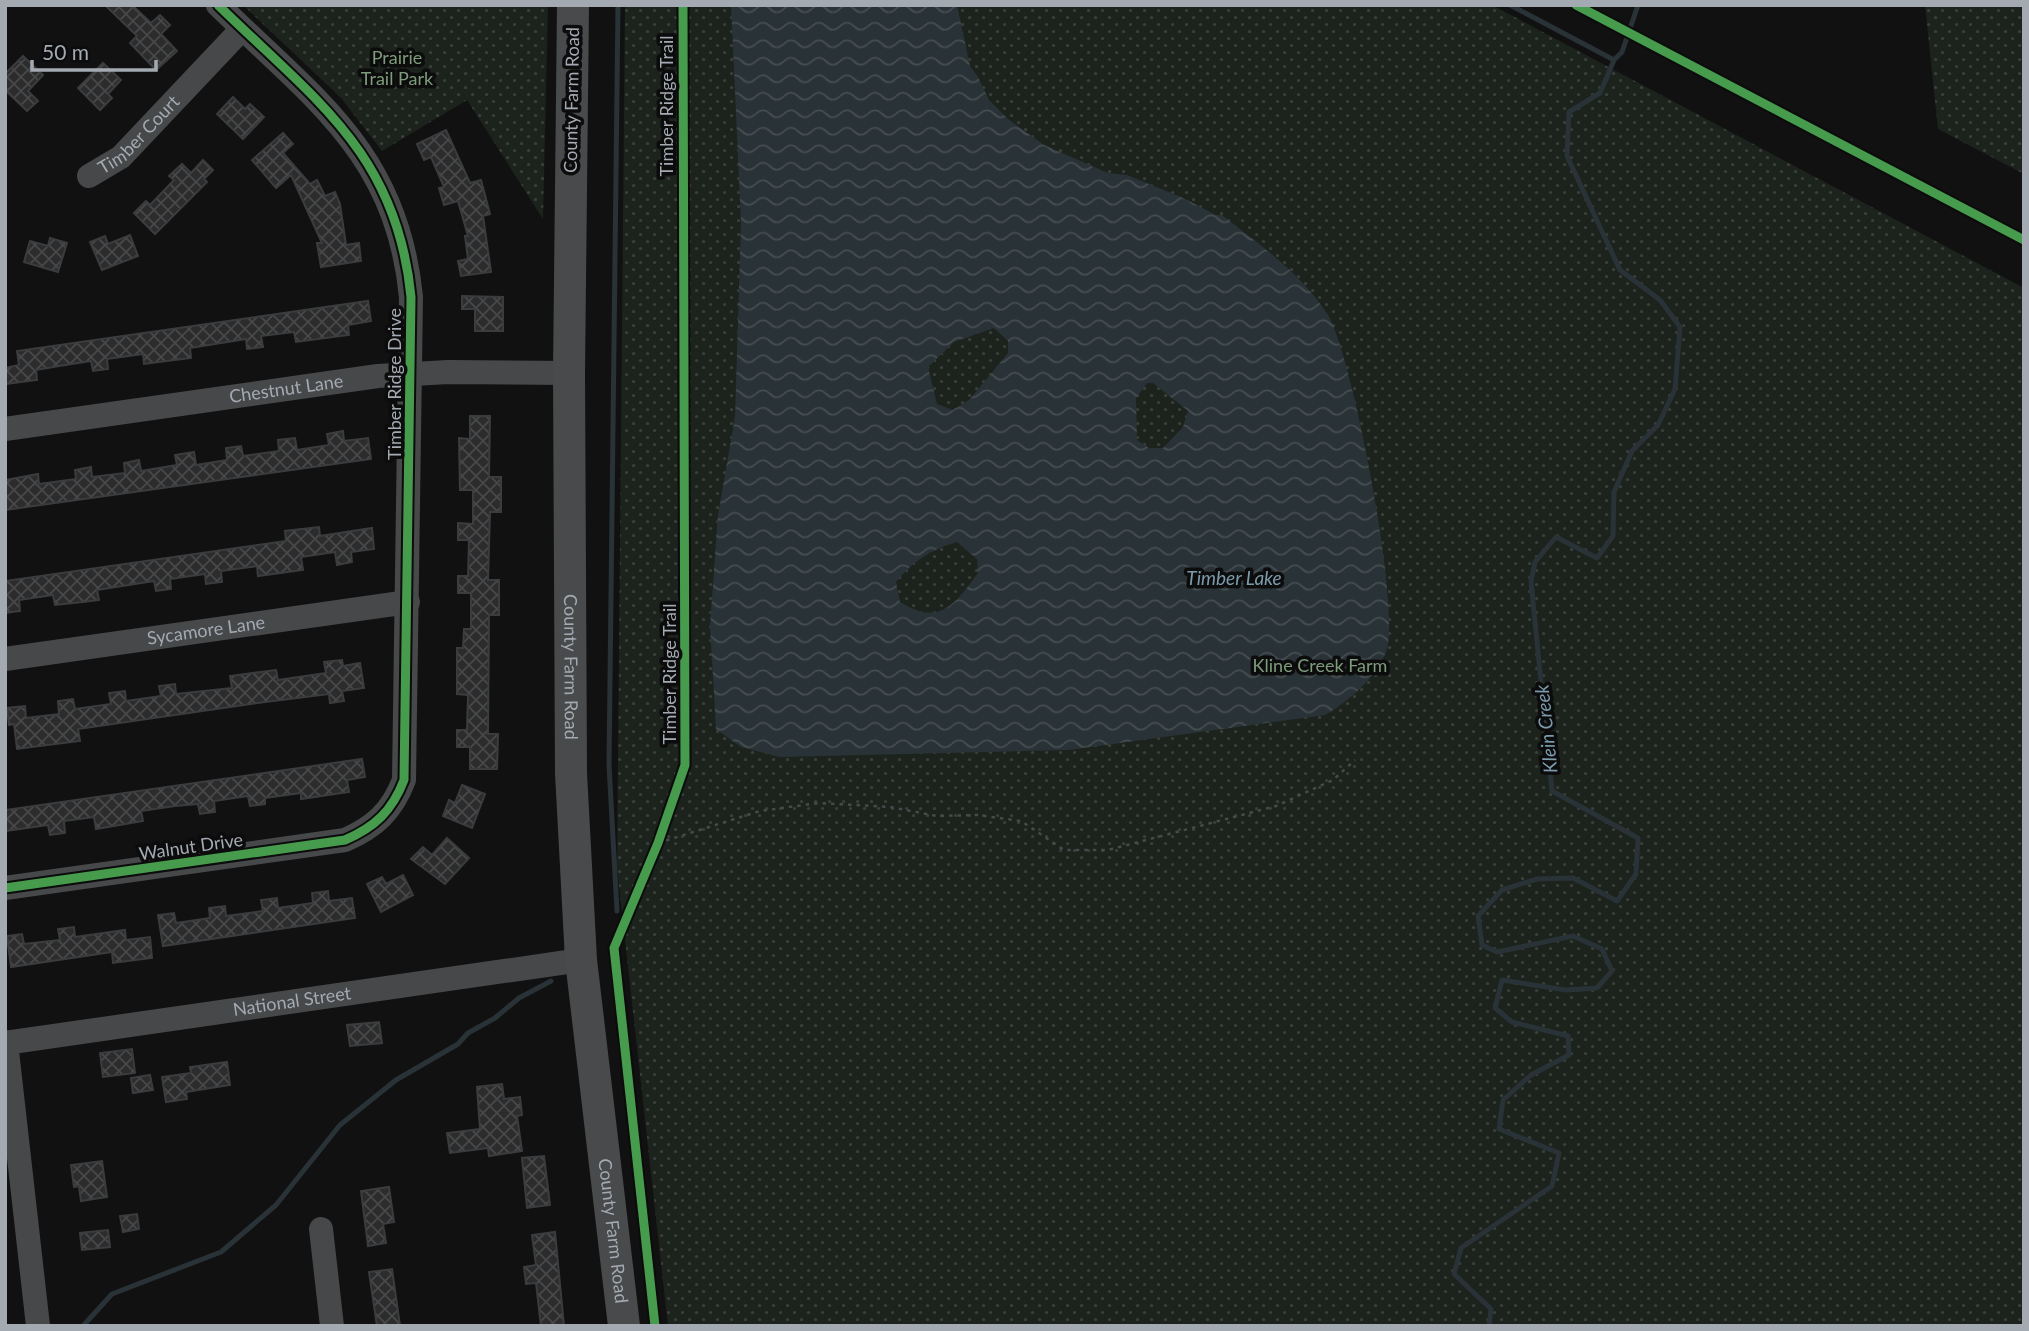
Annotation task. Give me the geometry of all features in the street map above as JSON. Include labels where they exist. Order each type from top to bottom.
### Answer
[{"type":"main road","name":"County Farm Road","points":[[573,5],[569,373],[571,773],[581,960],[624,1326]]},
{"type":"street","name":"Timber Ridge Drive","points":[[218,5],[348,134],[386,193],[399,225],[408,262],[411,374],[404,780],[397,799],[377,823]]},
{"type":"street","name":"Timber Court","points":[[89,176],[121,157],[242,29]]},
{"type":"street","name":"Chestnut Lane","points":[[5,429],[378,376],[569,373]]},
{"type":"street","name":"Sycamore Lane","points":[[5,659],[408,602]]},
{"type":"street","name":"Walnut Drive","points":[[5,888],[333,843],[362,833],[377,823]]},
{"type":"street","name":"National Street","points":[[6,1042],[581,960]]},
{"type":"street","points":[[6,1042],[38,1326]]},
{"type":"street","points":[[321,1229],[332,1326]]},
{"type":"path","points":[[658,843],[760,811],[819,803],[1021,821],[1063,850],[1108,850],[1276,806],[1333,780],[1354,760]]},
{"type":"path","points":[[653,855],[663,830]]},
{"type":"green space","name":"Prairie Trail Park","points":[[243,5],[548,5],[543,219],[467,100],[382,151],[341,98]]},
{"type":"green space","name":"Kline Creek Farm","points":[[625,5],[1492,5],[2024,288],[2024,1326],[668,1326],[617,868]]},
{"type":"green space","points":[[1925,5],[2024,5],[2024,174],[1938,129]]},
{"type":"water","name":"Timber Lake","points":[[731,5],[957,5],[970,66],[989,100],[1008,119],[1044,145],[1108,173],[1127,175],[1216,215],[1222,215],[1293,273],[1328,315],[1338,339],[1361,428],[1381,538],[1389,628],[1386,652],[1375,671],[1352,696],[1325,715],[1069,750],[780,757],[741,747],[716,729],[710,626],[718,515],[735,417],[741,222]],"holes":[[[994,328],[1008,341],[1008,353],[970,399],[953,410],[937,404],[928,367],[954,342]],[[1147,383],[1153,383],[1188,411],[1183,427],[1163,448],[1149,448],[1137,440],[1136,398]],[[957,542],[977,559],[978,573],[962,594],[945,609],[936,612],[914,609],[900,602],[896,582],[916,562]]]},
{"type":"building","points":[[105,5],[132,5],[151,23],[160,15],[170,25],[161,34],[177,51],[156,70],[130,43],[137,36]]},
{"type":"building","points":[[23,56],[43,75],[28,91],[38,101],[27,111],[5,90],[5,74]]},
{"type":"building","points":[[103,63],[121,80],[108,94],[112,98],[100,110],[78,88]]},
{"type":"building","points":[[233,97],[245,109],[250,104],[264,117],[243,139],[217,114]]},
{"type":"building","points":[[446,130],[470,183],[481,180],[490,214],[483,216],[491,272],[461,276],[458,261],[468,259],[465,236],[468,236],[458,201],[444,205],[439,188],[444,187],[431,157],[424,160],[417,144]]},
{"type":"building","points":[[283,133],[293,144],[283,153],[310,184],[317,180],[325,196],[335,192],[340,204],[346,245],[359,243],[361,261],[321,267],[317,243],[322,243],[291,175],[276,188],[252,160]]},
{"type":"building","points":[[203,160],[213,170],[204,179],[207,182],[155,234],[134,213],[146,201],[150,205],[174,180],[169,176],[182,164],[191,173]]},
{"type":"building","points":[[130,235],[138,256],[102,270],[90,242],[105,236],[108,244]]},
{"type":"building","points":[[50,238],[67,243],[58,272],[24,262],[30,241],[48,246]]},
{"type":"building","points":[[462,296],[503,297],[503,331],[475,331],[475,309],[462,309]]},
{"type":"building","points":[[368,301],[371,321],[348,325],[349,335],[296,342],[294,332],[261,336],[263,347],[247,349],[246,339],[190,348],[191,358],[144,364],[143,354],[107,359],[108,369],[93,371],[91,361],[36,370],[37,380],[5,384],[5,368],[19,365],[17,351]]},
{"type":"building","points":[[470,416],[490,416],[489,477],[501,477],[501,512],[490,512],[488,580],[499,580],[499,615],[489,615],[488,734],[498,734],[497,769],[470,769],[470,747],[457,747],[457,730],[467,730],[468,695],[457,694],[457,648],[463,648],[464,629],[471,629],[471,593],[458,593],[458,576],[468,576],[469,540],[458,540],[458,523],[473,524],[473,490],[460,490],[459,438],[470,439]]},
{"type":"building","points":[[343,431],[344,441],[368,438],[371,459],[5,510],[5,480],[38,474],[39,484],[76,479],[75,470],[91,467],[92,477],[125,473],[124,463],[139,460],[141,471],[177,465],[175,455],[194,452],[196,465],[227,460],[226,448],[241,446],[243,456],[279,451],[278,440],[295,438],[297,450],[329,445],[327,434]]},
{"type":"building","points":[[319,527],[320,536],[372,528],[374,549],[351,552],[352,562],[337,565],[335,552],[301,557],[303,570],[258,576],[257,566],[221,571],[222,582],[206,584],[205,574],[170,579],[171,589],[156,591],[154,581],[97,590],[99,600],[55,605],[53,595],[19,600],[20,611],[5,613],[5,581],[286,541],[285,531]]},
{"type":"building","points":[[342,660],[343,666],[360,663],[364,688],[342,691],[344,701],[330,703],[329,694],[78,729],[80,741],[17,749],[14,724],[9,725],[7,708],[25,706],[26,718],[59,714],[58,701],[73,699],[75,709],[111,704],[109,693],[125,691],[126,701],[161,696],[159,686],[175,684],[176,694],[232,688],[230,676],[276,670],[278,680],[326,673],[324,662]]},
{"type":"building","points":[[362,759],[365,777],[347,780],[349,792],[301,799],[301,793],[265,798],[265,804],[250,806],[248,796],[214,801],[215,812],[200,814],[198,804],[175,806],[141,811],[143,821],[96,829],[94,817],[64,821],[65,833],[50,835],[48,825],[5,831],[5,810]]},
{"type":"building","points":[[462,785],[485,794],[472,828],[443,816],[449,800],[455,803]]},
{"type":"building","points":[[447,838],[469,858],[445,884],[411,859],[423,847],[432,855]]},
{"type":"building","points":[[403,875],[413,895],[381,912],[367,884],[382,877],[386,884]]},
{"type":"building","points":[[328,891],[329,901],[352,898],[355,918],[163,946],[158,915],[174,913],[176,923],[210,918],[209,908],[225,906],[226,916],[263,911],[261,900],[277,898],[278,908],[313,903],[312,893]]},
{"type":"building","points":[[74,927],[75,937],[125,930],[126,940],[150,937],[152,958],[113,963],[112,952],[11,967],[7,936],[22,934],[24,944],[60,940],[58,929]]},
{"type":"building","points":[[379,1022],[382,1043],[350,1046],[347,1025]]},
{"type":"building","points":[[132,1049],[135,1073],[103,1077],[100,1053]]},
{"type":"building","points":[[227,1062],[230,1085],[186,1092],[187,1099],[166,1102],[162,1077],[191,1073],[190,1067]]},
{"type":"building","points":[[150,1075],[153,1090],[133,1093],[131,1078]]},
{"type":"building","points":[[502,1084],[504,1099],[520,1097],[522,1115],[517,1116],[522,1151],[489,1156],[488,1148],[450,1153],[447,1133],[480,1129],[477,1087]]},
{"type":"building","points":[[544,1156],[550,1205],[527,1208],[522,1158]]},
{"type":"building","points":[[102,1161],[107,1197],[81,1201],[79,1186],[74,1187],[71,1165]]},
{"type":"building","points":[[389,1187],[394,1222],[383,1224],[386,1243],[368,1246],[361,1191]]},
{"type":"building","points":[[137,1214],[139,1229],[123,1232],[120,1216]]},
{"type":"building","points":[[108,1230],[110,1247],[82,1250],[80,1233]]},
{"type":"building","points":[[555,1232],[564,1326],[541,1326],[536,1283],[526,1284],[524,1267],[536,1265],[532,1235]]},
{"type":"building","points":[[392,1269],[400,1326],[377,1326],[369,1272]]},
{"type":"waterway","points":[[617,911],[609,765],[618,5]]},
{"type":"waterway","points":[[1510,5],[1614,60]]},
{"type":"waterway","name":"Klein Creek","points":[[1489,1326],[1491,1309],[1454,1274],[1461,1248],[1552,1186],[1559,1153],[1499,1129],[1503,1100],[1531,1075],[1569,1055],[1568,1036],[1512,1022],[1495,1008],[1502,980],[1566,990],[1597,988],[1612,971],[1602,949],[1573,936],[1497,952],[1482,945],[1478,916],[1502,890],[1537,879],[1573,878],[1617,901],[1636,874],[1638,838],[1552,791],[1531,582],[1535,562],[1556,537],[1597,558],[1613,536],[1614,492],[1632,451],[1658,425],[1675,389],[1680,327],[1660,300],[1620,270],[1567,156],[1569,112],[1600,93],[1614,60],[1622,52],[1638,5]]},
{"type":"waterway","points":[[83,1326],[112,1294],[221,1252],[276,1205],[340,1125],[396,1080],[458,1044],[468,1033],[495,1018],[519,998],[551,981]]},
{"type":"cycle path","points":[[5,888],[345,840],[365,830],[381,817],[394,801],[404,780],[411,297],[403,247],[388,204],[369,166],[345,132],[318,101],[218,5]]},
{"type":"cycle path","name":"Timber Ridge Trail","points":[[655,1326],[614,948],[658,843],[685,765],[683,5]]},
{"type":"cycle path","points":[[1576,5],[2024,240]]}]
